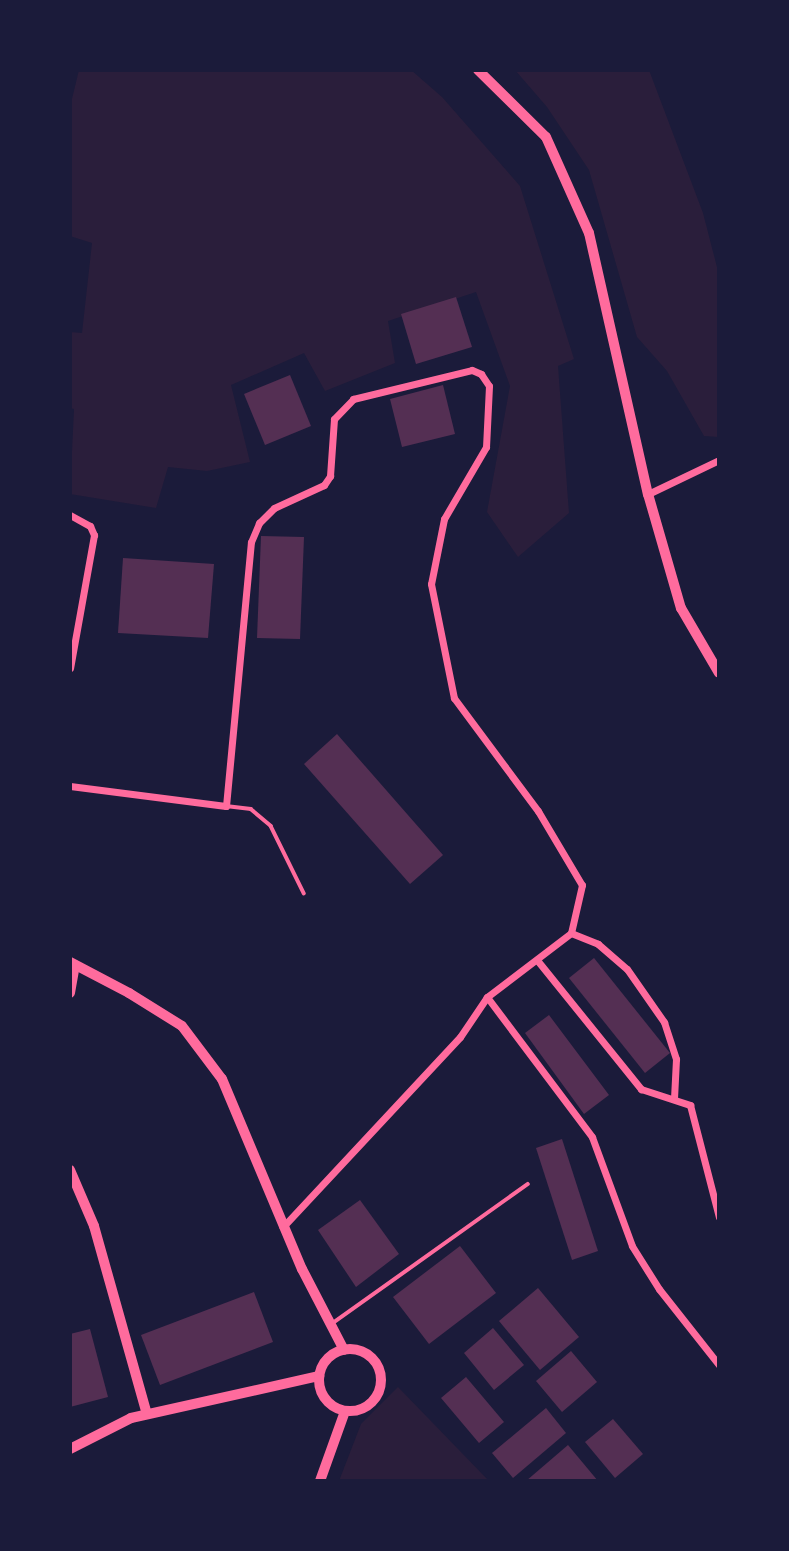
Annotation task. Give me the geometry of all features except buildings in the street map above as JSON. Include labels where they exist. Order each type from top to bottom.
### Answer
[{"type":"main road","points":[[478,70],[546,137],[589,233],[648,494],[681,608],[719,673]]},
{"type":"main road","points":[[72,963],[182,1026],[222,1079],[302,1269],[333,1323],[344,1350]]},
{"type":"main road","points":[[354,1349],[372,1358],[377,1366],[380,1385],[378,1394],[364,1408],[345,1411],[335,1408],[322,1395],[319,1376],[327,1359],[344,1350],[354,1349]]},
{"type":"main road","points":[[320,1481],[345,1411]]},
{"type":"street","points":[[70,786],[226,806],[251,542],[259,523],[274,508],[324,485],[330,476],[334,419],[353,399],[472,370],[481,374],[489,386],[486,447],[444,519],[431,584],[454,698],[538,811],[582,885],[571,933],[487,997],[460,1037],[284,1227]]},
{"type":"street","points":[[648,494],[719,460]]},
{"type":"street","points":[[70,515],[90,526],[94,536],[70,668]]},
{"type":"street","points":[[571,933],[598,944],[627,969],[664,1022],[677,1059],[674,1099]]},
{"type":"street","points":[[537,960],[641,1089],[687,1102],[693,1109],[719,1217]]},
{"type":"street","points":[[70,993],[72,963]]},
{"type":"street","points":[[487,997],[592,1137],[632,1246],[659,1289],[719,1364]]},
{"type":"street","points":[[70,1170],[94,1226],[147,1414]]},
{"type":"street","points":[[70,1449],[131,1418],[319,1376]]},
{"type":"lane","points":[[226,806],[251,809],[271,826],[304,893]]},
{"type":"lane","points":[[333,1323],[528,1184]]},
{"type":"shaded area","points":[[79,70],[411,70],[442,97],[520,186],[574,359],[558,366],[569,513],[518,557],[487,512],[510,386],[476,292],[388,321],[395,363],[325,391],[304,353],[231,385],[250,462],[207,471],[168,467],[156,508],[70,494],[74,409],[70,408],[70,332],[82,333],[92,243],[70,236],[70,107]]},
{"type":"shaded area","points":[[515,70],[649,70],[703,213],[719,275],[719,437],[704,436],[667,371],[637,337],[589,170],[547,107]]},
{"type":"shaded area","points":[[398,1387],[489,1481],[339,1481],[361,1424]]}]
